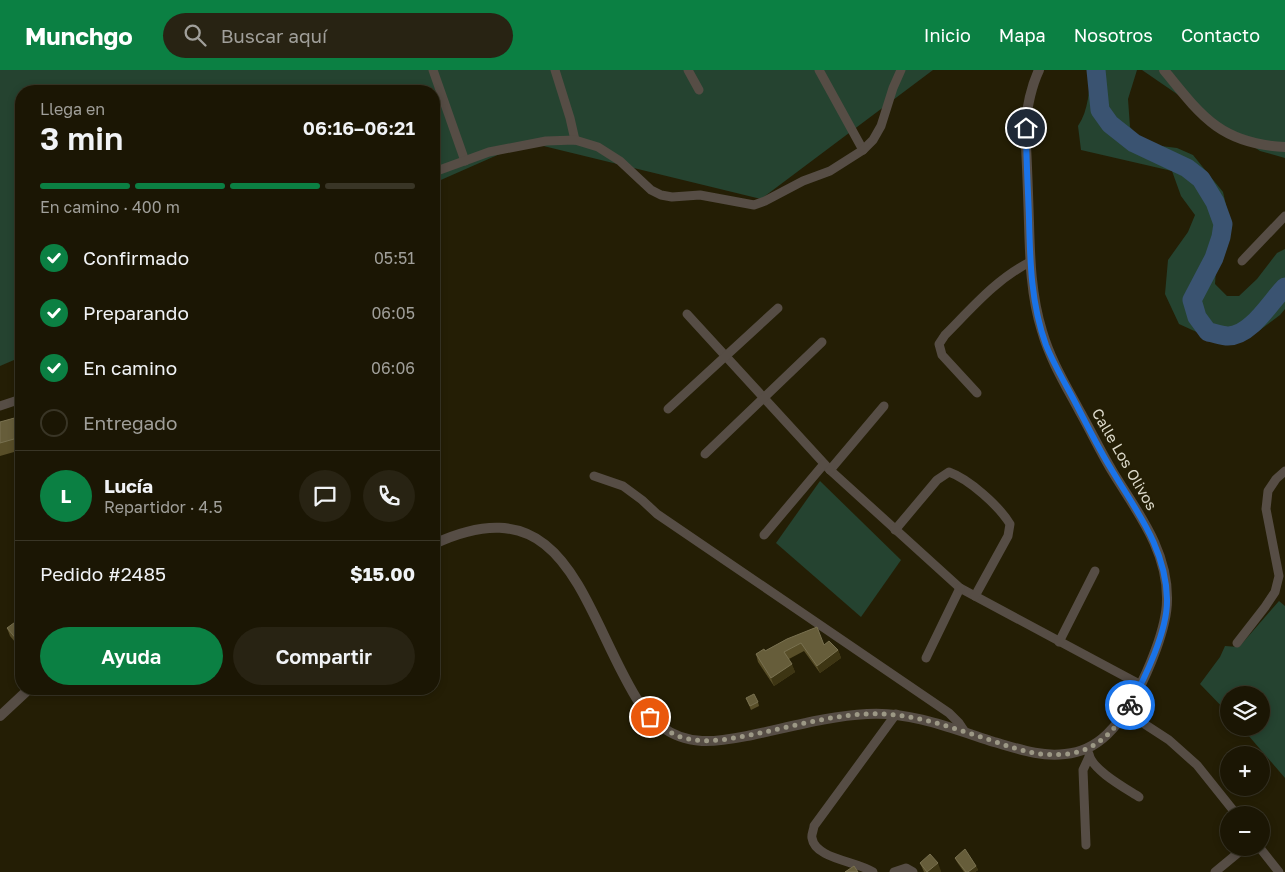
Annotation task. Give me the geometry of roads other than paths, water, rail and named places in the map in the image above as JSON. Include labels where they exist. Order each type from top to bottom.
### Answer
[{"type":"street","points":[[433,70],[438,85]]},
{"type":"street","points":[[554,70],[570,118],[574,140]]},
{"type":"street","points":[[688,70],[700,90]]},
{"type":"street","points":[[819,70],[863,150]]},
{"type":"street","points":[[440,170],[489,152],[546,141],[574,140],[598,147],[620,161],[651,190],[661,195],[700,195],[754,205],[830,171],[863,150],[873,140],[881,126],[901,70]]},
{"type":"street","name":"Calle Los Olivos","points":[[440,542],[468,531],[486,527],[522,532],[546,546],[567,566],[578,583],[639,703],[650,717],[665,730],[682,737],[702,741],[727,740],[843,717],[867,714],[896,714],[965,732],[1034,754],[1089,752],[1117,726],[1141,685],[1160,633],[1167,599],[1164,571],[1157,549],[1140,514],[1112,471],[1046,346],[1035,307],[1030,262],[1026,128],[1027,106],[1032,84],[1039,70]]},
{"type":"street","points":[[1164,70],[1202,116],[1219,129],[1244,140],[1285,147]]},
{"type":"street","points":[[440,91],[464,161]]},
{"type":"street","points":[[1242,261],[1285,216]]},
{"type":"street","points":[[976,393],[942,355],[939,344],[944,335],[997,284],[1013,271],[1030,262]]},
{"type":"street","points":[[668,409],[778,308]]},
{"type":"street","points":[[687,314],[827,467],[960,588],[1141,685]]},
{"type":"street","points":[[705,454],[822,342]]},
{"type":"street","points":[[0,406],[15,401]]},
{"type":"street","points":[[764,535],[884,406]]},
{"type":"street","points":[[1237,642],[1275,592],[1279,576],[1266,509],[1268,491],[1285,470]]},
{"type":"street","points":[[895,530],[937,480],[949,472],[961,476],[1004,514],[1010,524],[1008,536],[974,596]]},
{"type":"street","points":[[594,476],[623,486],[657,514],[949,713],[965,732]]},
{"type":"street","points":[[1059,642],[1094,571]]},
{"type":"street","points":[[926,658],[960,588]]},
{"type":"street","points":[[0,716],[23,695]]},
{"type":"street","points":[[1126,712],[1169,740],[1197,765],[1230,806]]},
{"type":"street","points":[[873,872],[854,863],[825,854],[816,848],[812,838],[814,826],[896,714]]},
{"type":"street","points":[[1089,752],[1099,769],[1139,797]]},
{"type":"street","points":[[1086,844],[1083,770],[1089,752]]},
{"type":"street","points":[[1215,872],[1234,856]]},
{"type":"street","points":[[1266,856],[1279,872]]},
{"type":"street","points":[[894,872],[906,868],[913,872]]},
{"type":"waterway","points":[[1096,70],[1100,110],[1110,124],[1134,143],[1187,168],[1201,179],[1215,202],[1223,224],[1221,237],[1214,258],[1192,300],[1197,317],[1208,332],[1228,336],[1245,330],[1260,317],[1285,287]]}]
